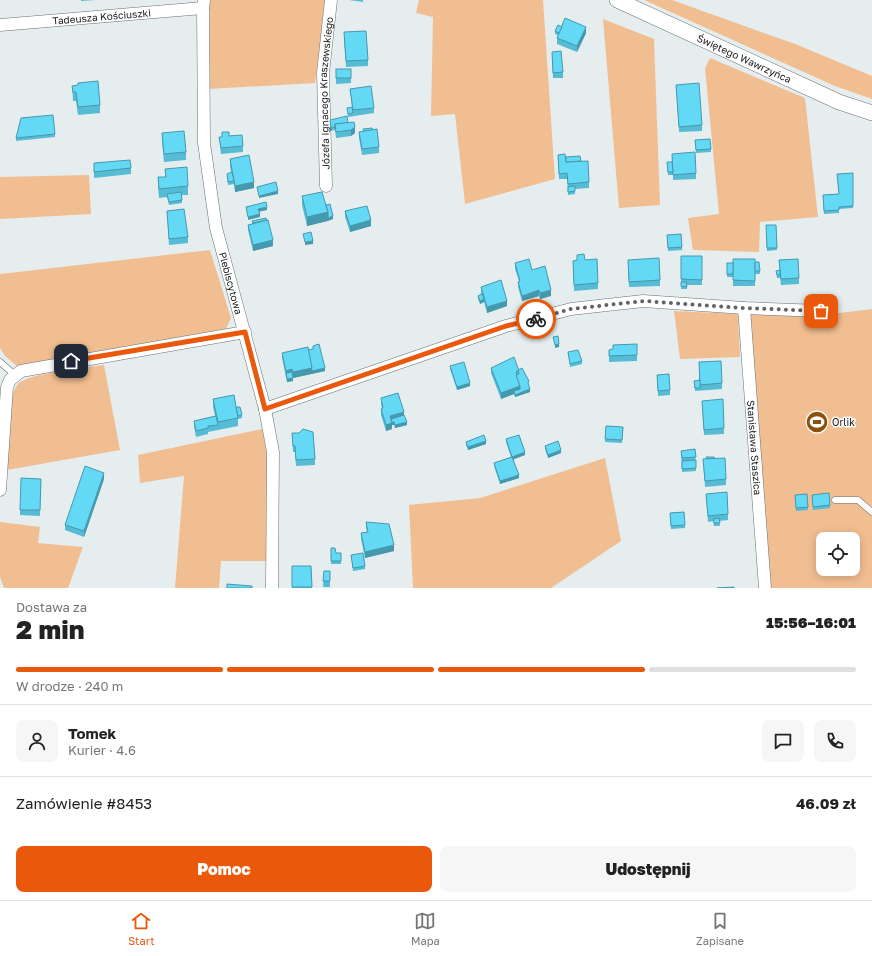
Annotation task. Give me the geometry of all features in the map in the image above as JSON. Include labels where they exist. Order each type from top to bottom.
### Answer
[{"type":"street","name":"Józefa Ignacego Kraszewskiego","points":[[326,186],[323,73],[331,0]]},
{"type":"street","name":"Świętego Wawrzyńca","points":[[617,0],[840,102],[872,113]]},
{"type":"street","name":"Tadeusza Kościuszki","points":[[0,25],[203,4]]},
{"type":"street","name":"Plebiscytowa","points":[[203,4],[204,143],[216,228],[265,409],[273,452],[272,588]]},
{"type":"street","points":[[265,409],[506,326],[571,309],[644,301],[744,308],[821,311]]},
{"type":"street","name":"Stanisława Staszica","points":[[744,308],[765,588]]},
{"type":"street","points":[[0,490],[7,387],[10,380],[15,375],[26,368],[245,332]]},
{"type":"lane","points":[[0,362],[15,375]]},
{"type":"lane","points":[[835,500],[858,500],[872,512]]},
{"type":"shaded area","points":[[210,0],[326,0],[315,83],[208,89]]},
{"type":"shaded area","points":[[419,0],[543,0],[555,179],[465,204],[455,114],[431,116],[433,17],[416,13]]},
{"type":"shaded area","points":[[644,0],[672,0],[795,44],[872,76],[872,99],[835,86]]},
{"type":"shaded area","points":[[603,19],[654,39],[660,205],[619,208]]},
{"type":"shaded area","points":[[710,58],[805,98],[818,217],[760,222],[759,252],[693,250],[688,218],[719,214],[705,68]]},
{"type":"shaded area","points":[[89,175],[91,214],[0,219],[0,177]]},
{"type":"shaded area","points":[[210,250],[231,318],[226,329],[18,367],[5,356],[0,348],[0,274]]},
{"type":"shaded area","points":[[744,308],[823,315],[872,309],[872,588],[765,588]]},
{"type":"shaded area","points":[[674,311],[738,314],[740,357],[680,359]]},
{"type":"shaded area","points":[[104,365],[120,450],[7,470],[9,412],[14,391],[18,384],[23,380],[45,374]]},
{"type":"shaded area","points":[[262,429],[268,461],[267,561],[221,561],[219,588],[175,588],[184,476],[140,483],[138,455]]},
{"type":"shaded area","points":[[605,458],[621,541],[551,588],[413,588],[409,505],[480,498]]},
{"type":"shaded area","points":[[0,522],[40,527],[38,543],[83,547],[68,588],[4,588],[0,577]]},
{"type":"building","points":[[565,18],[586,27],[577,46],[557,38]]},
{"type":"building","points":[[558,25],[562,27],[559,33],[555,31]]},
{"type":"building","points":[[366,31],[368,60],[346,61],[344,32]]},
{"type":"building","points":[[561,51],[563,72],[553,73],[552,52]]},
{"type":"building","points":[[336,69],[351,69],[351,78],[336,78]]},
{"type":"building","points":[[98,81],[100,105],[78,107],[76,92],[73,92],[72,86],[78,85],[78,83]]},
{"type":"building","points":[[699,83],[702,125],[679,127],[676,85]]},
{"type":"building","points":[[371,86],[374,108],[353,110],[350,89]]},
{"type":"building","points":[[352,107],[353,113],[348,114],[347,108]]},
{"type":"building","points":[[53,115],[55,134],[16,138],[21,118]]},
{"type":"building","points":[[347,116],[348,123],[335,124],[335,127],[331,128],[330,120]]},
{"type":"building","points":[[354,122],[355,127],[351,130],[336,132],[335,124]]},
{"type":"building","points":[[372,128],[373,130],[364,132],[363,129]]},
{"type":"building","points":[[377,129],[379,147],[362,149],[359,132]]},
{"type":"building","points":[[184,131],[186,152],[164,154],[162,133]]},
{"type":"building","points":[[222,132],[229,132],[229,136],[242,135],[243,146],[221,148],[219,137],[222,137]]},
{"type":"building","points":[[710,139],[711,149],[696,150],[695,140]]},
{"type":"building","points":[[695,152],[696,173],[673,175],[672,154]]},
{"type":"building","points":[[565,154],[566,162],[588,161],[589,182],[568,184],[567,173],[559,174],[558,155]]},
{"type":"building","points":[[249,155],[254,182],[235,186],[230,159]]},
{"type":"building","points":[[580,156],[581,161],[566,162],[566,157]]},
{"type":"building","points":[[130,160],[131,168],[94,172],[94,163]]},
{"type":"building","points":[[667,162],[672,162],[673,172],[668,172]]},
{"type":"building","points":[[187,167],[188,186],[159,189],[158,177],[166,177],[165,169]]},
{"type":"building","points":[[232,172],[234,181],[228,182],[227,174]]},
{"type":"building","points":[[853,173],[853,206],[839,207],[839,210],[824,211],[823,195],[839,194],[837,174]]},
{"type":"building","points":[[276,182],[278,191],[259,196],[257,187]]},
{"type":"building","points":[[575,186],[575,191],[568,192],[568,187]]},
{"type":"building","points":[[181,192],[182,200],[169,202],[167,194]]},
{"type":"building","points":[[322,192],[328,212],[307,217],[302,196]]},
{"type":"building","points":[[266,202],[267,207],[258,209],[260,214],[248,217],[246,207]]},
{"type":"building","points":[[330,204],[333,216],[328,218],[326,205]]},
{"type":"building","points":[[367,206],[371,220],[350,226],[345,211]]},
{"type":"building","points":[[184,209],[188,237],[169,239],[167,211]]},
{"type":"building","points":[[266,218],[267,220],[253,223],[252,221]]},
{"type":"building","points":[[268,220],[273,240],[253,245],[248,225]]},
{"type":"building","points":[[766,225],[776,225],[777,248],[767,248]]},
{"type":"building","points":[[311,232],[313,241],[305,242],[303,234]]},
{"type":"building","points":[[681,234],[682,247],[668,248],[667,235]]},
{"type":"building","points":[[584,254],[585,260],[597,259],[598,283],[574,285],[573,261],[577,260],[577,255]]},
{"type":"building","points":[[681,256],[702,256],[702,280],[681,279]]},
{"type":"building","points":[[659,258],[660,280],[629,282],[628,260]]},
{"type":"building","points":[[529,259],[532,270],[545,266],[551,290],[540,293],[539,290],[522,296],[515,263]]},
{"type":"building","points":[[733,259],[755,259],[755,281],[733,280]]},
{"type":"building","points":[[798,259],[799,278],[781,279],[779,260]]},
{"type":"building","points":[[755,262],[759,262],[760,271],[755,271]]},
{"type":"building","points":[[727,263],[733,263],[733,274],[727,274]]},
{"type":"building","points":[[780,270],[780,275],[777,275],[776,271]]},
{"type":"building","points":[[501,280],[507,301],[487,307],[481,287]]},
{"type":"building","points":[[681,282],[686,282],[687,287],[681,286]]},
{"type":"building","points":[[482,294],[484,299],[480,301],[478,296]]},
{"type":"building","points":[[558,336],[559,344],[555,345],[553,337]]},
{"type":"building","points":[[319,344],[325,368],[312,371],[308,350],[313,349],[313,346]]},
{"type":"building","points":[[637,344],[637,355],[609,356],[609,350],[613,349],[613,345]]},
{"type":"building","points":[[308,347],[312,368],[293,372],[292,369],[286,371],[282,353]]},
{"type":"building","points":[[578,350],[582,361],[570,364],[568,352]]},
{"type":"building","points":[[514,357],[519,371],[516,372],[520,386],[501,393],[491,368]]},
{"type":"building","points":[[721,361],[722,383],[700,385],[699,362]]},
{"type":"building","points":[[464,362],[470,383],[457,387],[450,366]]},
{"type":"building","points":[[522,368],[529,381],[528,383],[530,389],[515,395],[514,391],[520,389],[516,375],[519,374],[518,370]]},
{"type":"building","points":[[292,372],[293,378],[287,379],[286,373]]},
{"type":"building","points":[[669,374],[670,390],[658,391],[657,375]]},
{"type":"building","points":[[700,380],[700,388],[695,388],[694,381]]},
{"type":"building","points":[[398,393],[404,412],[390,416],[392,423],[386,425],[381,409],[383,408],[381,398]]},
{"type":"building","points":[[234,395],[238,418],[218,422],[213,399]]},
{"type":"building","points":[[723,399],[724,428],[704,430],[702,401]]},
{"type":"building","points":[[236,407],[240,407],[242,415],[238,416]]},
{"type":"building","points":[[404,415],[407,422],[395,425],[394,422],[392,422],[391,419]]},
{"type":"building","points":[[216,416],[218,425],[208,426],[208,428],[196,431],[194,421]]},
{"type":"building","points":[[606,426],[623,427],[622,440],[605,439]]},
{"type":"building","points":[[303,429],[313,432],[315,459],[296,460],[292,433],[299,433]]},
{"type":"building","points":[[484,435],[486,441],[468,447],[466,442]]},
{"type":"building","points":[[519,435],[525,452],[512,457],[506,439]]},
{"type":"building","points":[[558,441],[561,450],[548,455],[545,446]]},
{"type":"building","points":[[695,449],[696,457],[682,458],[681,451]]},
{"type":"building","points":[[512,457],[519,475],[500,481],[494,463]]},
{"type":"building","points":[[706,457],[714,457],[715,459],[707,459]]},
{"type":"building","points":[[725,458],[726,479],[705,481],[703,459]]},
{"type":"building","points":[[696,460],[696,468],[682,469],[682,461]]},
{"type":"building","points":[[85,466],[104,473],[84,531],[65,525]]},
{"type":"building","points":[[21,478],[41,479],[40,510],[20,510]]},
{"type":"building","points":[[727,492],[728,514],[708,516],[706,494]]},
{"type":"building","points":[[829,493],[830,505],[813,507],[812,495]]},
{"type":"building","points":[[807,494],[808,507],[796,508],[795,495]]},
{"type":"building","points":[[684,512],[685,525],[671,526],[670,513]]},
{"type":"building","points":[[719,518],[720,523],[714,523],[713,519]]},
{"type":"building","points":[[366,522],[389,524],[394,545],[365,552],[361,533],[368,532]]},
{"type":"building","points":[[331,548],[335,548],[336,553],[341,553],[341,561],[331,561]]},
{"type":"building","points":[[363,553],[365,566],[353,568],[351,555]]},
{"type":"building","points":[[292,566],[311,566],[312,587],[292,587]]},
{"type":"building","points":[[324,571],[330,571],[330,581],[323,581]]},
{"type":"building","points":[[227,584],[252,586],[252,588],[227,588]]},
{"type":"way so far","points":[[536,319],[571,309],[644,301],[744,308],[821,311]]},
{"type":"place","name":"Orlik","points":[[817,422]]},
{"type":"route","points":[[71,361],[245,332],[265,409],[506,326],[536,319]]}]
